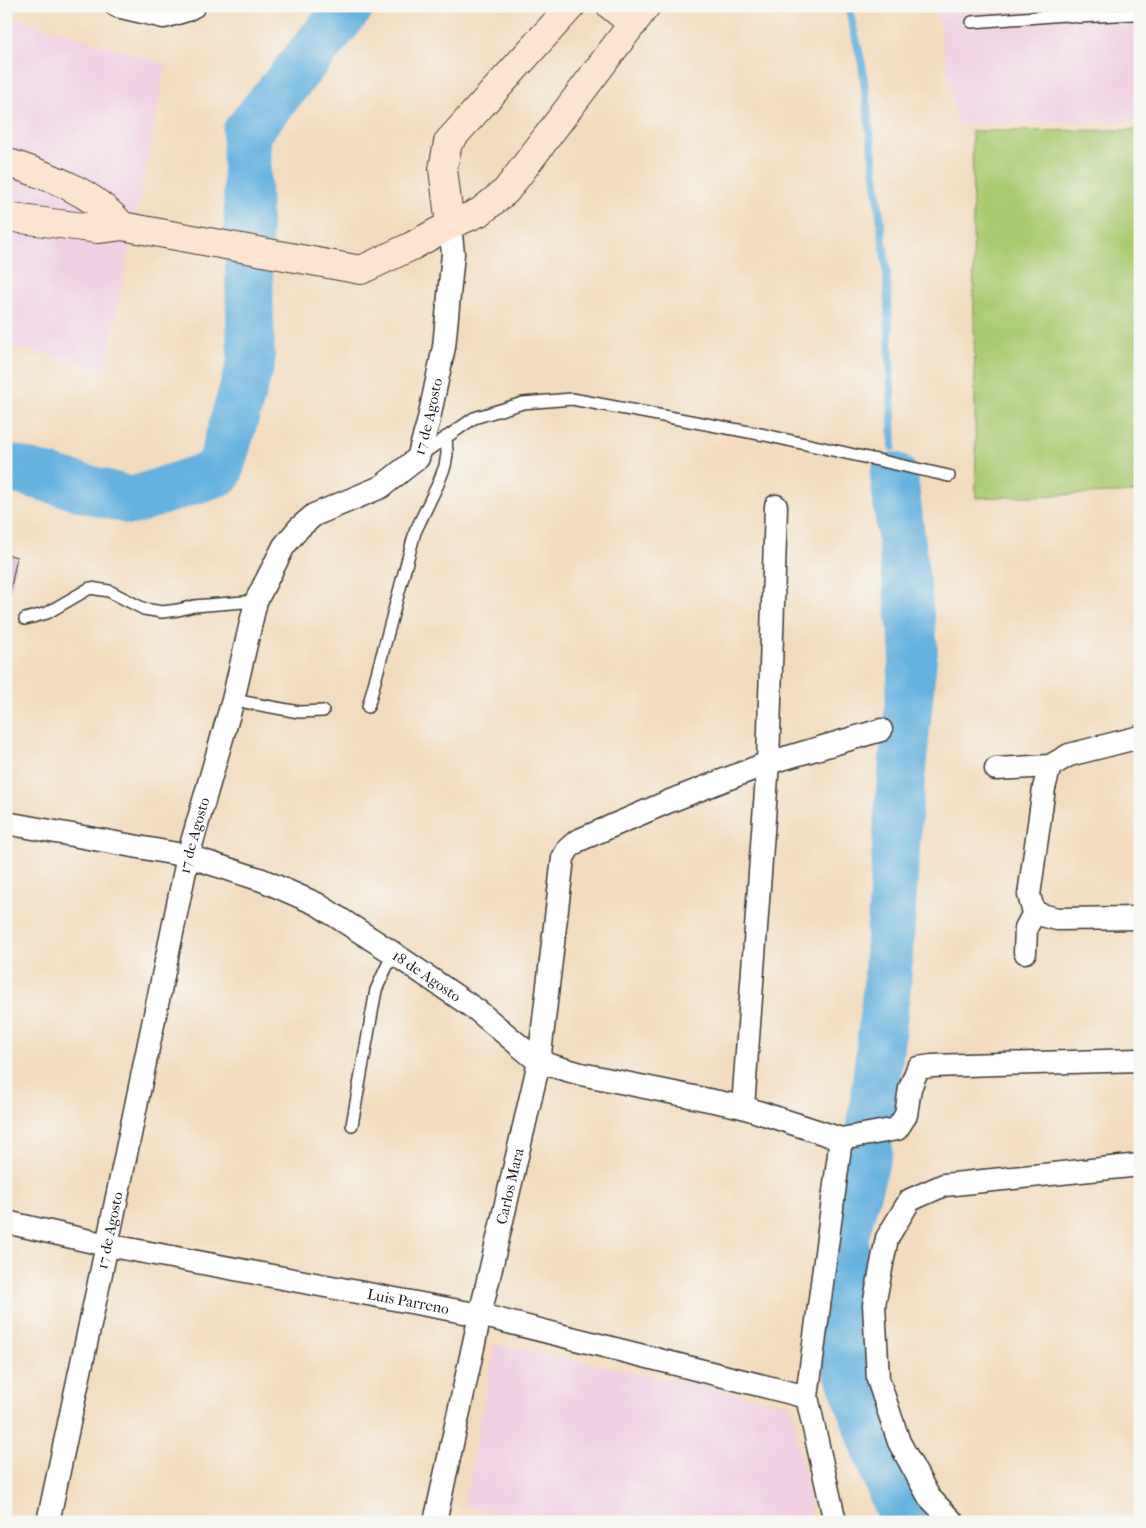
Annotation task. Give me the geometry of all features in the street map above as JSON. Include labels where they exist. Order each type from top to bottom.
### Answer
[{"type":"street","points":[[117,6],[164,17],[194,6]]},
{"type":"street","points":[[450,225],[443,169],[448,142],[571,6]]},
{"type":"street","points":[[6,217],[98,229],[126,228],[361,270],[480,212],[506,191],[640,15],[611,6]]},
{"type":"street","points":[[6,162],[52,177],[84,194],[126,228]]},
{"type":"street","name":"17 de Agosto","points":[[48,1522],[188,856],[233,700],[256,600],[284,546],[299,528],[314,515],[381,487],[418,458],[428,423],[444,347],[453,254],[450,225]]},
{"type":"street","points":[[743,1107],[768,763],[776,506]]},
{"type":"street","points":[[768,763],[881,730]]},
{"type":"street","points":[[996,769],[1050,766],[1070,755],[1140,737]]},
{"type":"street","name":"Carlos Mara","points":[[435,1522],[480,1315],[539,1062],[563,858],[568,849],[577,840],[768,763]]},
{"type":"street","points":[[1025,952],[1026,928],[1034,913],[1029,895],[1044,788],[1050,766]]},
{"type":"street","name":"18 de Agosto","points":[[6,823],[188,856],[262,880],[317,904],[393,953],[478,1011],[539,1062],[581,1074],[743,1107],[841,1139]]},
{"type":"street","points":[[1034,913],[1057,919],[1140,918]]},
{"type":"street","points":[[835,1522],[807,1397],[841,1139],[897,1129],[906,1115],[910,1088],[918,1068],[1140,1060]]},
{"type":"street","points":[[953,1522],[929,1497],[899,1442],[878,1379],[874,1305],[887,1238],[910,1200],[944,1185],[1140,1165]]},
{"type":"street","name":"Luis Parreno","points":[[6,1222],[107,1245],[480,1315],[807,1397]]},
{"type":"lane","points":[[972,22],[1069,11],[1079,17],[1134,14]]},
{"type":"lane","points":[[418,458],[474,418],[523,403],[572,399],[765,435],[949,476]]},
{"type":"lane","points":[[368,707],[415,532],[445,466],[447,454],[446,437]]},
{"type":"lane","points":[[25,619],[48,614],[90,588],[109,590],[144,609],[162,612],[194,606],[256,600]]},
{"type":"lane","points":[[233,700],[299,712],[323,711]]},
{"type":"lane","points":[[352,1125],[376,990],[393,953]]},
{"type":"shaded area","points":[[936,6],[1140,6],[1140,121],[957,124]]},
{"type":"shaded area","points":[[6,16],[166,64],[105,370],[6,344]]},
{"type":"shaded area","points":[[495,1344],[791,1405],[813,1522],[547,1522],[464,1506]]},
{"type":"green space","points":[[1140,130],[1140,492],[976,498],[972,131]]},
{"type":"building","points":[[6,554],[17,557],[7,607],[6,607]]},
{"type":"waterway","points":[[6,467],[132,501],[219,472],[251,362],[246,133],[350,6]]},
{"type":"waterway","points":[[848,6],[862,64],[887,275],[893,447]]},
{"type":"waterway","points":[[871,1126],[887,985],[899,801],[914,649],[894,476]]},
{"type":"waterway","points":[[869,1149],[845,1235],[843,1358],[903,1522]]}]
